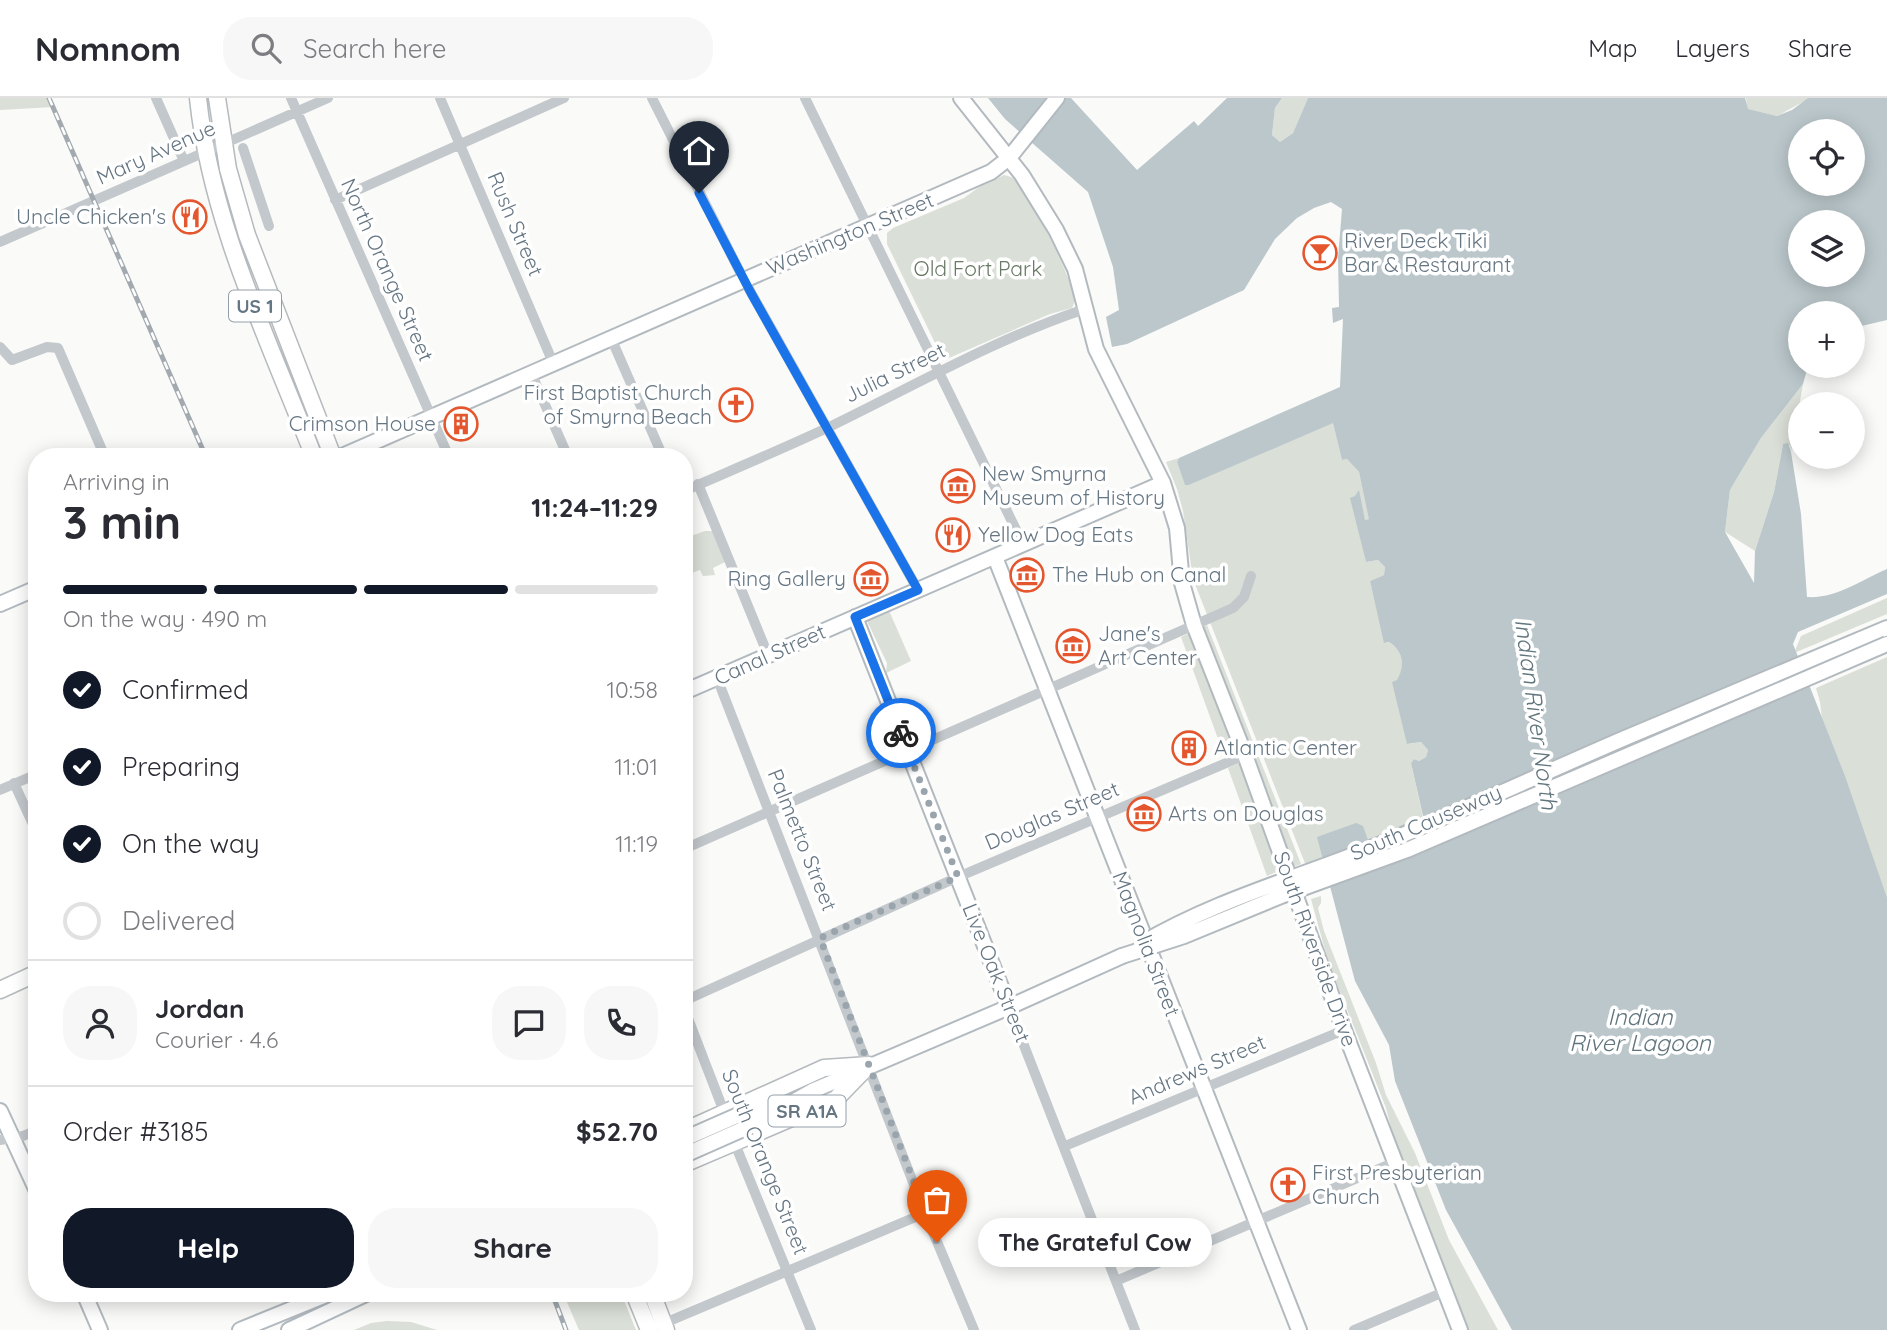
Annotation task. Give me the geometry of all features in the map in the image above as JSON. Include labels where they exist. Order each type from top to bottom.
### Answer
[{"type":"main road","name":"US 1","points":[[198,98],[206,152],[218,202],[234,251],[311,448]]},
{"type":"main road","name":"US 1","points":[[217,98],[223,144],[249,240],[330,448]]},
{"type":"main road","name":"South Riverside Drive","points":[[961,98],[1035,193],[1066,249],[1075,269],[1096,349],[1163,483],[1177,528],[1182,583],[1194,625],[1245,755],[1344,1030],[1460,1330]]},
{"type":"main road","name":"Washington Street","points":[[361,448],[991,173],[1009,158],[1057,98]]},
{"type":"main road","name":"Canal Street","points":[[693,688],[1163,483]]},
{"type":"main road","name":"Magnolia Street","points":[[995,557],[1299,1330]]},
{"type":"main road","points":[[0,604],[28,592]]},
{"type":"main road","name":"Live Oak Street","points":[[855,617],[1009,1007]]},
{"type":"main road","name":"South Causeway","points":[[1122,956],[1178,922],[1215,906],[1403,835],[1887,628]]},
{"type":"main road","name":"South Causeway","points":[[1009,1007],[1122,956],[1184,936],[1281,896],[1406,850],[1887,644]]},
{"type":"main road","points":[[0,990],[28,977]]},
{"type":"main road","name":"SR A1A","points":[[693,1126],[824,1068],[869,1065],[1009,1007]]},
{"type":"main road","points":[[693,1150],[747,1120],[869,1065]]},
{"type":"main road","name":"SR A1A","points":[[693,1160],[836,1099],[869,1065]]},
{"type":"main road","points":[[0,1111],[6,1139],[28,1176]]},
{"type":"main road","points":[[693,1136],[747,1120]]},
{"type":"main road","points":[[87,1302],[100,1330]]},
{"type":"main road","points":[[240,1330],[309,1302]]},
{"type":"main road","points":[[289,1330],[349,1302]]},
{"type":"main road","points":[[640,1302],[657,1328]]},
{"type":"main road","points":[[653,1302],[657,1328]]},
{"type":"street","points":[[156,98],[184,161]]},
{"type":"street","name":"North Orange Street","points":[[291,98],[445,448]]},
{"type":"street","name":"Mary Avenue","points":[[0,242],[328,98]]},
{"type":"street","name":"Rush Street","points":[[440,98],[554,365]]},
{"type":"street","points":[[335,200],[564,98]]},
{"type":"street","points":[[652,98],[744,280],[918,590]]},
{"type":"street","points":[[805,98],[1023,544]]},
{"type":"street","points":[[243,148],[269,226]]},
{"type":"street","name":"Julia Street","points":[[693,486],[826,428],[938,372],[1051,321],[1085,309]]},
{"type":"street","points":[[611,338],[659,448]]},
{"type":"street","points":[[0,347],[12,360],[47,347],[58,348],[101,448]]},
{"type":"street","points":[[532,375],[564,448]]},
{"type":"street","points":[[698,484],[768,655]]},
{"type":"street","points":[[693,845],[1233,608],[1244,597],[1251,576]]},
{"type":"street","name":"Palmetto Street","points":[[717,678],[925,1213],[974,1330]]},
{"type":"street","name":"Douglas Street","points":[[693,997],[958,877],[1245,755]]},
{"type":"street","points":[[0,790],[28,778]]},
{"type":"street","points":[[14,783],[28,813]]},
{"type":"street","name":"Live Oak Street","points":[[1009,1007],[1135,1330]]},
{"type":"street","name":"Andrews Street","points":[[1065,1146],[1344,1030]]},
{"type":"street","name":"South Orange Street","points":[[693,1032],[734,1142],[811,1330]]},
{"type":"street","points":[[6,1139],[28,1134]]},
{"type":"street","points":[[1116,1281],[1395,1162]]},
{"type":"street","points":[[657,1328],[787,1269],[925,1213]]},
{"type":"street","points":[[1354,1330],[1446,1291]]},
{"type":"green space","points":[[0,98],[49,98],[53,107],[0,110]]},
{"type":"green space","points":[[1282,98],[1308,98],[1293,133],[1280,142],[1272,135],[1275,108]]},
{"type":"green space","points":[[1746,98],[1810,98],[1777,116],[1747,109]]},
{"type":"green space","name":"Old Fort Park","points":[[1004,175],[1016,181],[1033,207],[1051,240],[1075,301],[1072,308],[1050,314],[949,358],[943,356],[938,349],[887,244],[887,233],[964,198]]},
{"type":"green space","points":[[1788,403],[1788,445],[1783,444],[1774,492],[1755,551],[1725,532],[1730,490],[1761,438]]},
{"type":"green space","points":[[1333,422],[1342,460],[1347,459],[1359,472],[1370,519],[1365,520],[1360,500],[1356,496],[1351,498],[1366,562],[1378,560],[1385,567],[1384,575],[1370,581],[1385,643],[1389,642],[1398,650],[1402,660],[1398,680],[1393,682],[1408,744],[1421,742],[1428,750],[1426,757],[1419,761],[1414,759],[1411,763],[1427,836],[1310,876],[1193,579],[1183,511],[1166,462],[1179,458],[1177,462],[1185,484],[1189,485]]},
{"type":"green space","points":[[705,531],[718,531],[729,560],[713,568],[715,575],[703,576],[700,570],[693,573],[693,535]]},
{"type":"green space","points":[[1887,598],[1887,614],[1794,653],[1801,636]]},
{"type":"green space","points":[[887,606],[911,661],[886,673],[887,663],[867,621],[870,615]]},
{"type":"green space","points":[[1207,625],[1301,864],[1290,868],[1200,628]]},
{"type":"green space","points":[[1191,632],[1239,752],[1225,758],[1181,637]]},
{"type":"green space","points":[[1887,657],[1887,905],[1823,728],[1816,688]]},
{"type":"green space","points":[[1242,762],[1281,870],[1267,876],[1228,768]]},
{"type":"green space","points":[[1321,896],[1318,908],[1324,931],[1386,1095],[1415,1153],[1449,1240],[1498,1330],[1467,1330],[1399,1158],[1386,1108],[1328,961],[1311,899]]},
{"type":"green space","points":[[567,1302],[625,1302],[636,1330],[579,1330]]},
{"type":"green space","points":[[411,1322],[437,1330],[354,1330],[371,1323]]},
{"type":"water","points":[[988,98],[1071,98],[1137,170],[1194,121],[1198,126],[1227,98],[1282,98],[1275,108],[1272,135],[1280,142],[1293,133],[1308,98],[1745,98],[1748,109],[1777,116],[1792,110],[1808,98],[1887,98],[1887,320],[1865,325],[1865,301],[1788,301],[1788,378],[1805,378],[1797,392],[1788,392],[1788,403],[1761,438],[1730,490],[1725,532],[1754,583],[1755,551],[1774,492],[1783,444],[1788,443],[1788,469],[1794,469],[1801,514],[1807,597],[1838,592],[1887,569],[1887,594],[1798,632],[1793,644],[1845,776],[1887,898],[1887,1330],[1512,1330],[1446,1210],[1395,1081],[1389,1045],[1355,981],[1317,837],[1356,823],[1363,826],[1368,840],[1423,816],[1411,763],[1414,759],[1419,761],[1426,757],[1428,750],[1421,742],[1407,744],[1392,682],[1400,675],[1402,660],[1394,646],[1389,642],[1384,643],[1370,581],[1384,575],[1385,567],[1378,560],[1366,562],[1350,498],[1359,490],[1365,520],[1369,519],[1359,472],[1347,459],[1342,460],[1333,423],[1189,485],[1185,485],[1177,462],[1179,458],[1340,387],[1343,319],[1333,323],[1332,308],[1339,307],[1338,258],[1342,209],[1331,202],[1297,218],[1275,239],[1244,290],[1127,344],[1112,347],[1106,317],[1119,310],[1113,267],[1088,192],[1005,119]]},
{"type":"railway","points":[[49,98],[202,448]]},
{"type":"railway","points":[[555,1302],[566,1330]]},
{"type":"way so far","points":[[901,733],[958,877],[820,938],[937,1242]]},
{"type":"place","name":"Uncle Chicken's","points":[[190,217]]},
{"type":"place","name":"River Deck Tiki Bar & Restaurant","points":[[1320,253]]},
{"type":"place","name":"First Baptist Church of Smyrna Beach","points":[[736,405]]},
{"type":"place","name":"Crimson House","points":[[461,424]]},
{"type":"place","name":"New Smyrna Museum of History","points":[[958,486]]},
{"type":"place","name":"Yellow Dog Eats","points":[[953,535]]},
{"type":"place","name":"The Hub on Canal","points":[[1027,575]]},
{"type":"place","name":"Ring Gallery","points":[[871,579]]},
{"type":"place","name":"Jane's Art Center","points":[[1073,646]]},
{"type":"place","name":"Atlantic Center","points":[[1189,748]]},
{"type":"place","name":"Arts on Douglas","points":[[1144,814]]},
{"type":"place","name":"First Presbyterian Church","points":[[1288,1185]]},
{"type":"place","name":"The Grateful Cow","points":[[937,1242]]},
{"type":"route","points":[[699,193],[751,293],[918,590],[855,617],[901,733]]},
{"type":"water label","name":"Indian River North","points":[[1536,714]]},
{"type":"water label","name":"Indian River Lagoon","points":[[1640,1030]]}]
